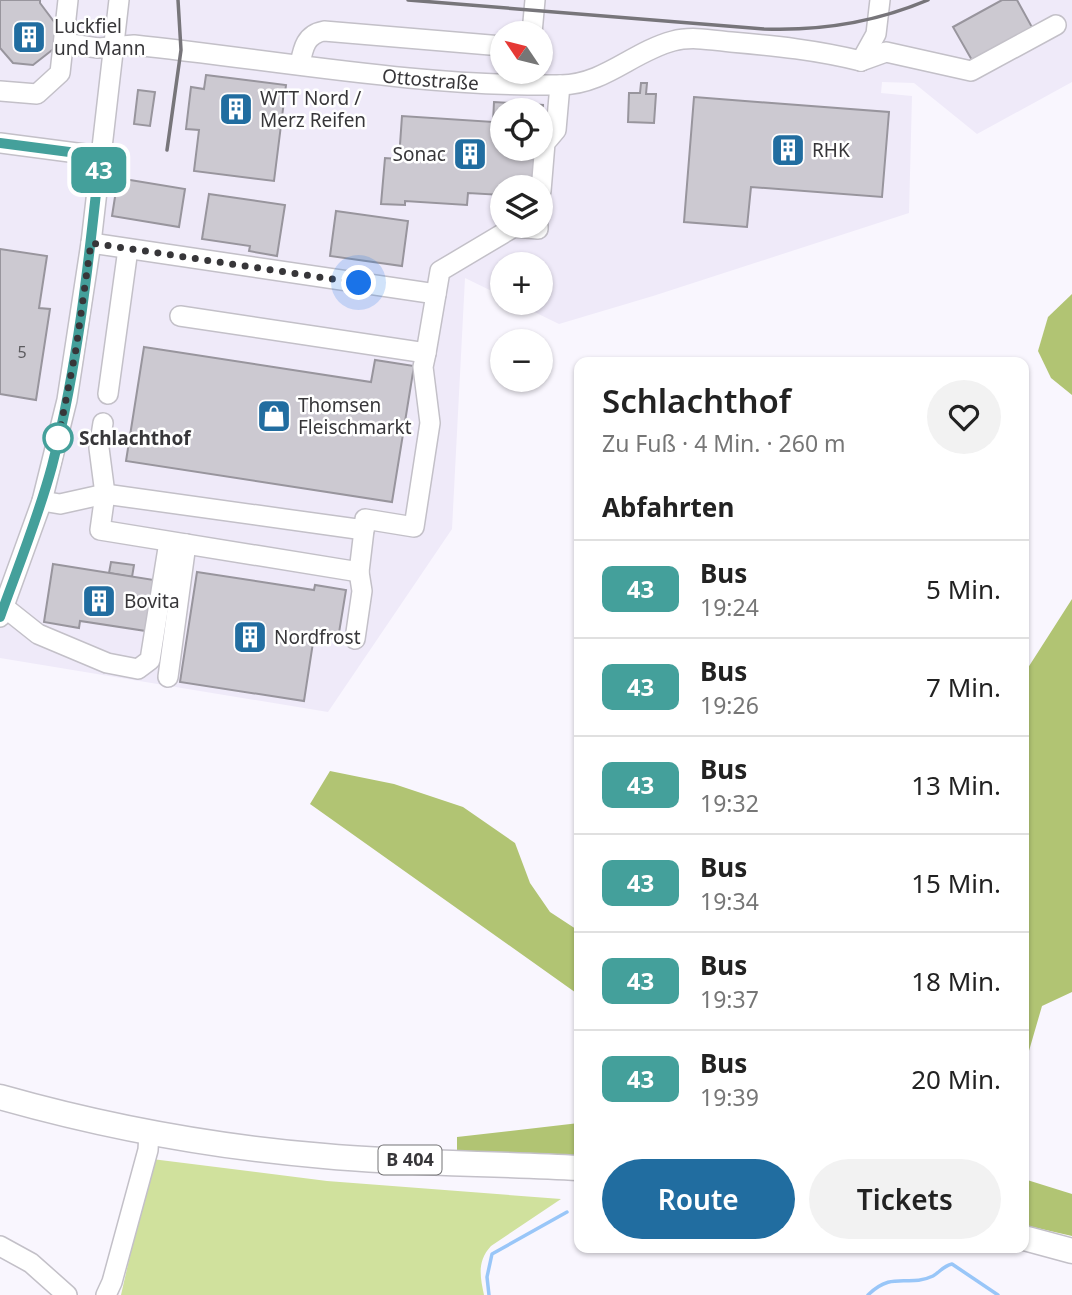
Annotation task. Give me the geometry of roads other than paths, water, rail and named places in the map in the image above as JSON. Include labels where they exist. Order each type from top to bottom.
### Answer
[{"type":"main road","name":"B 404","points":[[0,1097],[85,1120],[241,1147],[326,1157],[574,1168]]},
{"type":"main road","points":[[1029,1239],[1072,1251]]},
{"type":"street","points":[[0,91],[37,94],[60,73],[68,0]]},
{"type":"street","points":[[118,0],[91,243],[67,400],[42,501],[2,612],[38,634],[107,663],[138,669],[150,660],[178,543]]},
{"type":"street","points":[[533,21],[535,0]]},
{"type":"street","points":[[861,61],[876,34],[880,0]]},
{"type":"street","points":[[861,61],[886,52],[971,71],[1056,24]]},
{"type":"street","points":[[300,64],[307,41],[316,32],[324,31],[490,45]]},
{"type":"street","name":"Ottostraße","points":[[553,83],[560,85],[596,79],[649,50],[686,39],[815,50],[861,61]]},
{"type":"street","name":"Ottostraße","points":[[64,43],[98,48],[134,45],[385,74],[490,77]]},
{"type":"street","points":[[542,175],[545,143],[556,130],[560,85]]},
{"type":"street","points":[[0,146],[100,156]]},
{"type":"street","points":[[355,639],[362,591],[359,572],[365,519],[414,527],[430,423],[423,367],[440,271],[494,238]]},
{"type":"street","points":[[91,243],[436,294]]},
{"type":"street","points":[[108,394],[128,249]]},
{"type":"street","points":[[180,316],[426,353]]},
{"type":"street","points":[[103,423],[99,448],[105,494],[100,530],[359,572]]},
{"type":"street","points":[[42,501],[60,504],[105,494],[364,530]]},
{"type":"street","points":[[168,677],[178,543]]},
{"type":"street","points":[[106,1295],[112,1282],[148,1150],[149,1133]]},
{"type":"street","points":[[0,1246],[31,1263],[67,1295]]},
{"type":"waterway","points":[[489,1295],[487,1277],[492,1254],[567,1212]]},
{"type":"waterway","points":[[868,1295],[885,1283],[924,1279],[952,1264],[998,1295]]},
{"type":"railway","points":[[167,150],[181,50],[178,0]]},
{"type":"railway","points":[[408,0],[764,29],[806,29],[847,24],[888,15],[928,0]]},
{"type":"place","name":"Luckfiel und Mann","points":[[29,37]]},
{"type":"place","name":"WTT Nord / Merz Reifen","points":[[236,109]]},
{"type":"place","name":"RHK","points":[[788,150]]},
{"type":"place","name":"Sonac","points":[[470,154]]},
{"type":"place","name":"Thomsen Fleischmarkt","points":[[274,416]]},
{"type":"place","name":"Schlachthof","points":[[58,438]]},
{"type":"place","name":"Bovita","points":[[99,601]]},
{"type":"place","name":"Nordfrost","points":[[250,637]]}]
